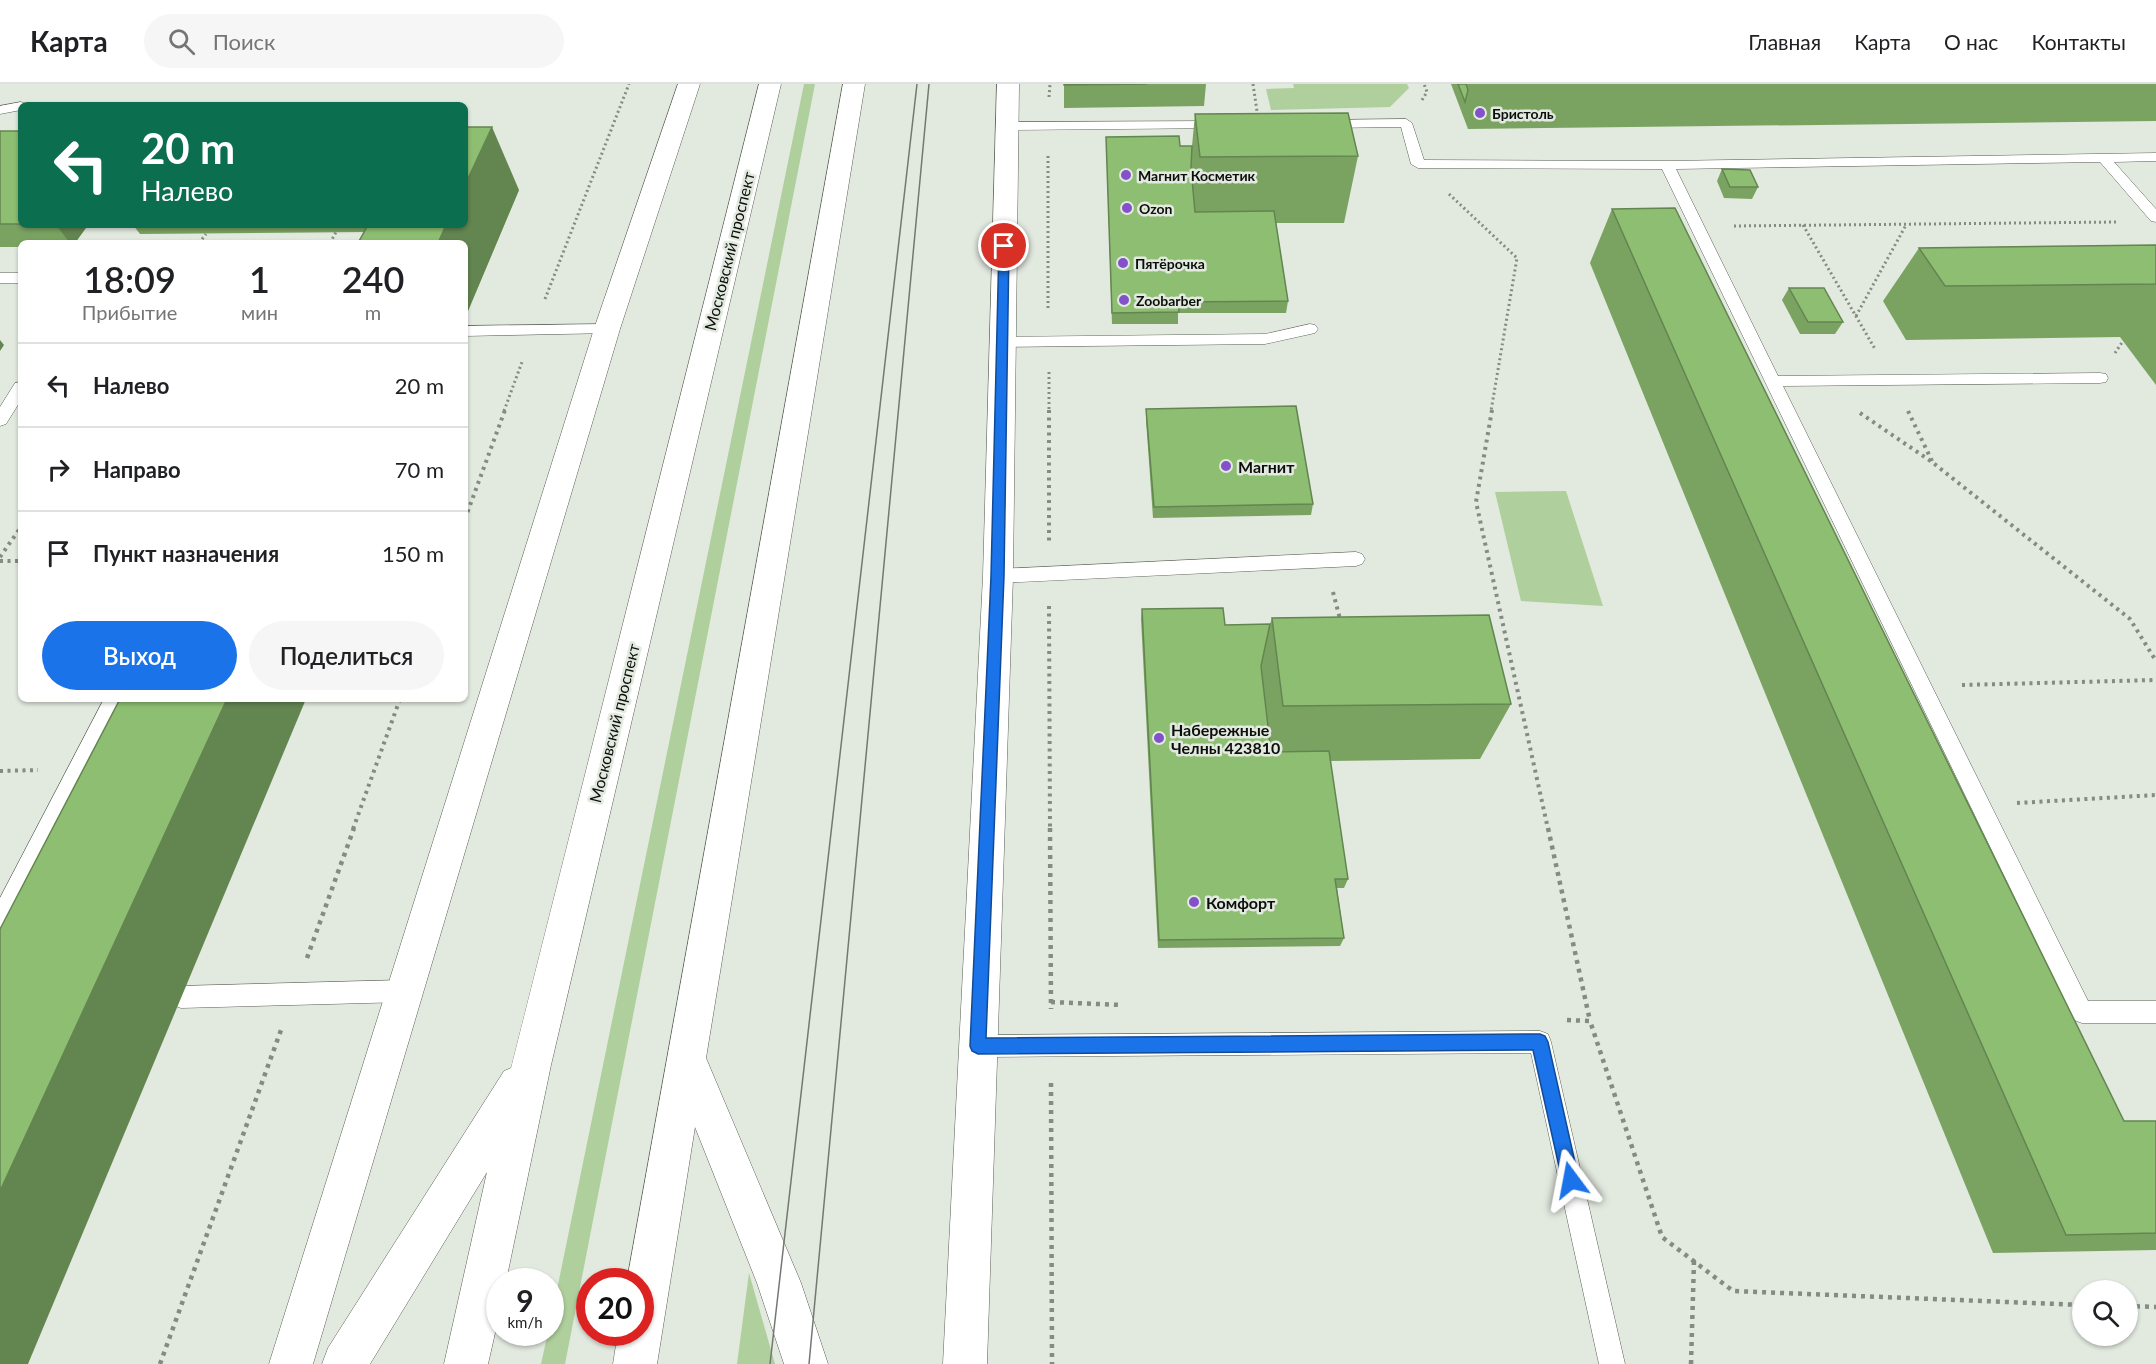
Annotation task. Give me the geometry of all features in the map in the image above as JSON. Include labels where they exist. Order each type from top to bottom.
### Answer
[{"type":"main road","points":[[291,1364],[607,329],[688,84]]},
{"type":"main road","name":"Московский проспект","points":[[466,1364],[531,1065],[770,84]]},
{"type":"main road","points":[[651,1268],[854,84]]},
{"type":"main road","points":[[965,1364],[998,576],[1008,84]]},
{"type":"main road","points":[[686,1056],[778,1283],[806,1364]]},
{"type":"main road","points":[[344,1364],[531,1065]]},
{"type":"main road","points":[[635,1364],[638,1346]]},
{"type":"lane","points":[[0,110],[18,107]]},
{"type":"lane","points":[[1315,124],[1406,123],[1418,164],[1667,165],[2156,157]]},
{"type":"lane","points":[[1007,126],[1258,124]]},
{"type":"lane","points":[[2104,158],[2156,218]]},
{"type":"lane","points":[[1499,164],[1514,170]]},
{"type":"lane","points":[[1667,165],[1677,196],[1697,226],[2082,1012],[2156,1012]]},
{"type":"lane","points":[[0,278],[18,278]]},
{"type":"lane","points":[[468,331],[607,329]]},
{"type":"lane","points":[[1002,342],[1265,339],[1310,329]]},
{"type":"lane","points":[[1773,381],[2100,378]]},
{"type":"lane","points":[[0,420],[18,392]]},
{"type":"lane","points":[[998,576],[1356,559]]},
{"type":"lane","points":[[0,920],[112,702]]},
{"type":"lane","points":[[181,997],[405,991]]},
{"type":"lane","points":[[978,1046],[1540,1042],[1612,1364]]},
{"type":"path","points":[[1252,84],[1258,124]]},
{"type":"path","points":[[1048,155],[1052,1364]]},
{"type":"path","points":[[1418,164],[1517,258],[1476,502],[1590,1021]]},
{"type":"path","points":[[1697,226],[2120,222]]},
{"type":"path","points":[[1856,316],[1906,224]]},
{"type":"path","points":[[1803,225],[1893,380],[1932,462]]},
{"type":"path","points":[[332,240],[336,232]]},
{"type":"path","points":[[201,240],[206,234]]},
{"type":"path","points":[[1858,412],[1932,462],[2130,619],[2156,661]]},
{"type":"path","points":[[18,532],[0,559],[18,561]]},
{"type":"path","points":[[1325,561],[1343,629]]},
{"type":"path","points":[[1923,687],[2156,680]]},
{"type":"path","points":[[1981,806],[2156,795]]},
{"type":"path","points":[[1691,1364],[1694,1261]]},
{"type":"path","points":[[2138,1307],[2156,1308]]},
{"type":"green space","points":[[804,84],[815,84],[584,1268],[576,1268],[576,1308],[565,1364],[541,1364],[545,1346],[564,1346],[564,1268],[561,1268]]},
{"type":"green space","points":[[1293,84],[1407,84],[1409,88],[1390,107],[1271,110],[1266,89],[1294,88]]},
{"type":"green space","points":[[1566,491],[1603,606],[1521,601],[1495,492]]},
{"type":"green space","points":[[749,1273],[775,1364],[737,1364]]},
{"type":"building","points":[[1064,84],[1147,84],[1064,85]]},
{"type":"building","points":[[1458,84],[1466,84],[1468,90],[1465,102]]},
{"type":"building","points":[[1348,113],[1358,156],[1200,157],[1195,114]]},
{"type":"building","points":[[468,127],[492,127],[468,179]]},
{"type":"building","points":[[0,131],[18,131],[18,224],[0,224]]},
{"type":"building","points":[[1179,136],[1180,146],[1192,146],[1191,168],[1195,212],[1274,211],[1288,301],[1178,302],[1179,312],[1112,313],[1106,137]]},
{"type":"building","points":[[1722,169],[1750,170],[1758,187],[1730,187]]},
{"type":"building","points":[[1675,208],[2124,1121],[2156,1121],[2156,1233],[2066,1235],[1612,209]]},
{"type":"building","points":[[366,228],[445,228],[439,240],[360,240]]},
{"type":"building","points":[[2156,245],[2156,284],[1945,286],[1919,248]]},
{"type":"building","points":[[1789,288],[1824,288],[1843,322],[1808,322]]},
{"type":"building","points":[[1296,406],[1313,504],[1154,507],[1146,409]]},
{"type":"building","points":[[1223,608],[1225,625],[1270,624],[1261,666],[1271,752],[1329,751],[1348,879],[1335,879],[1344,938],[1159,940],[1142,609]]},
{"type":"building","points":[[1489,615],[1511,704],[1283,706],[1272,618]]},
{"type":"building","points":[[118,702],[226,702],[0,1191],[0,929]]},
{"type":"tram line","points":[[770,1364],[917,84]]},
{"type":"tram line","points":[[809,1364],[929,84]]},
{"type":"place","name":"Бристоль","points":[[1480,113]]},
{"type":"place","name":"Магнит Косметик","points":[[1126,175]]},
{"type":"place","name":"Ozon","points":[[1127,208]]},
{"type":"place","name":"Пятёрочка","points":[[1123,263]]},
{"type":"place","name":"Zoobarber","points":[[1124,300]]},
{"type":"place","name":"Магнит","points":[[1226,466]]},
{"type":"place","name":"Набережные Челны 423810","points":[[1159,738]]},
{"type":"place","name":"Комфорт","points":[[1194,902]]},
{"type":"route","points":[[1004,246],[998,576],[978,1046],[1540,1042],[1571,1180]]}]
